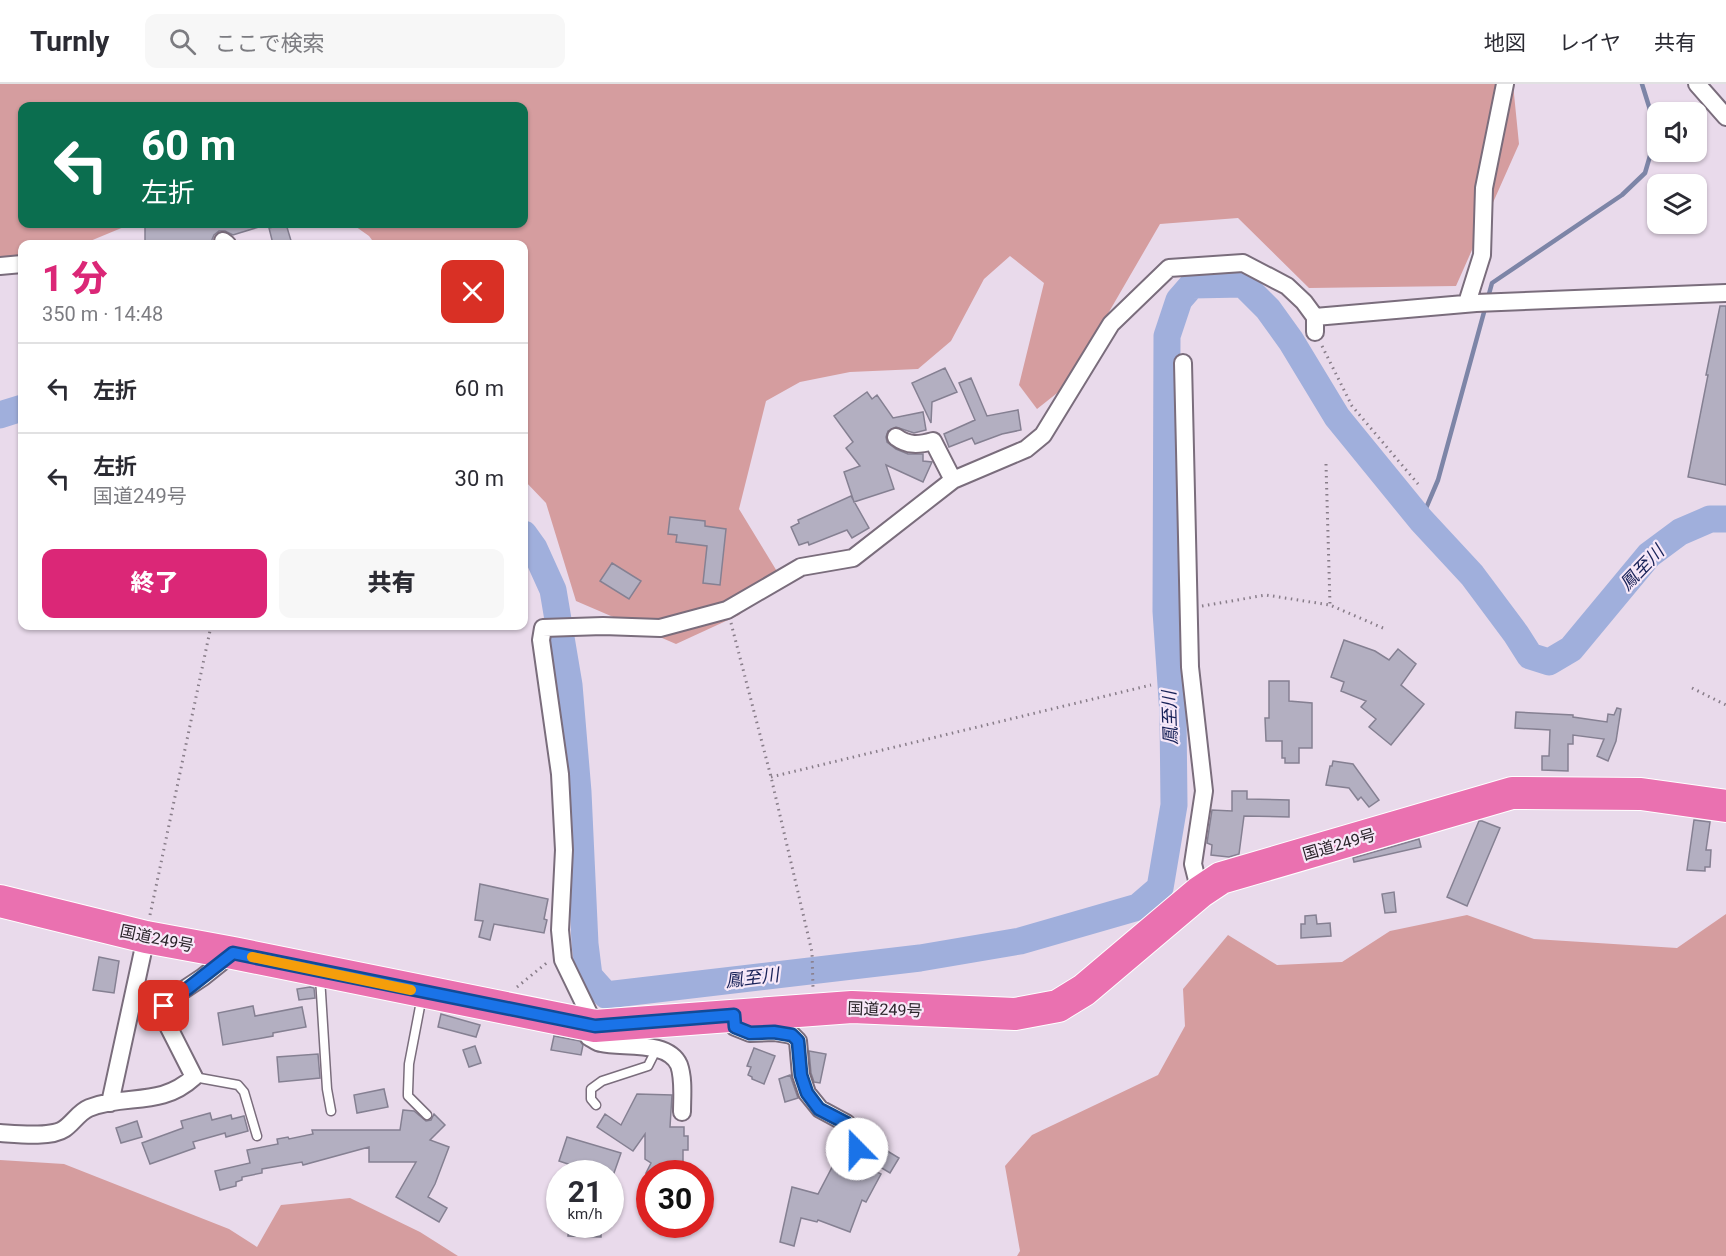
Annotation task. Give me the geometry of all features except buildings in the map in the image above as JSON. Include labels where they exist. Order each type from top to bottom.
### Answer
[{"type":"highway","name":"国道249号","points":[[0,901],[146,937],[592,1026],[852,1007],[1015,1014],[1058,1006],[1084,990],[1200,892],[1221,878],[1512,793],[1641,794],[1726,806]]},
{"type":"street","points":[[1471,303],[1482,255],[1484,188],[1505,84]]},
{"type":"street","points":[[1697,84],[1726,117]]},
{"type":"street","points":[[682,1112],[681,1075],[678,1064],[671,1055],[644,1046],[599,1043],[589,1037],[592,1026],[563,960],[560,930],[564,850],[560,774],[541,640],[543,628],[603,626],[660,628],[727,610],[801,567],[853,558],[953,480],[1026,449],[1043,435],[1111,324],[1169,268],[1243,263],[1287,286],[1304,302],[1315,324],[1471,303],[1726,293]]},
{"type":"street","points":[[0,266],[18,264]]},
{"type":"street","points":[[1183,363],[1190,667],[1204,791],[1193,864],[1200,892]]},
{"type":"street","points":[[896,437],[913,445],[933,441],[953,480]]},
{"type":"street","points":[[110,1103],[146,937]]},
{"type":"street","points":[[0,1133],[31,1136],[62,1130],[87,1108],[110,1103],[153,1099],[182,1088],[194,1077],[164,1016],[164,1006],[170,999],[195,983],[233,953]]},
{"type":"street","points":[[734,1015],[735,1027],[750,1033],[774,1032],[792,1035],[798,1041],[801,1075],[807,1093],[819,1109],[846,1123],[858,1135],[857,1149]]},
{"type":"lane","points":[[320,971],[327,1089],[331,1111]]},
{"type":"lane","points":[[423,993],[409,1064],[408,1096],[427,1115]]},
{"type":"lane","points":[[596,1105],[591,1099],[591,1089],[602,1081],[648,1066],[654,1054],[644,1046]]},
{"type":"lane","points":[[194,1077],[238,1085],[244,1092],[258,1136]]},
{"type":"path","points":[[1315,324],[1352,406],[1418,484]]},
{"type":"path","points":[[1326,464],[1330,605]]},
{"type":"path","points":[[1188,607],[1266,596],[1330,605],[1383,628]]},
{"type":"path","points":[[727,610],[771,777],[812,952],[814,1009]]},
{"type":"path","points":[[146,937],[210,630]]},
{"type":"path","points":[[771,777],[1151,685]]},
{"type":"path","points":[[1692,688],[1726,705]]},
{"type":"path","points":[[507,1009],[515,988],[562,951]]},
{"type":"shaded area","points":[[0,84],[1513,84],[1519,144],[1456,286],[1309,288],[1238,218],[1160,224],[1066,386],[1037,409],[1019,385],[1044,283],[1010,256],[984,279],[951,341],[918,369],[850,372],[800,382],[766,401],[739,509],[778,573],[739,615],[676,644],[576,601],[546,503],[528,484],[528,240],[372,240],[358,228],[528,228],[528,102],[18,102],[18,228],[121,228],[93,240],[18,240],[18,268],[0,271]]},
{"type":"shaded area","points":[[1726,914],[1726,1256],[1017,1256],[1020,1251],[1005,1166],[1032,1135],[1158,1075],[1185,1026],[1183,989],[1228,935],[1277,965],[1342,962],[1390,931],[1467,915],[1534,939],[1677,948]]},
{"type":"shaded area","points":[[0,1160],[64,1164],[229,1229],[257,1247],[281,1205],[350,1198],[420,1232],[458,1256],[0,1256]]},
{"type":"waterway","points":[[1421,520],[1438,480],[1492,283],[1622,195],[1645,173],[1657,132],[1642,84]]},
{"type":"waterway","name":"鳳至川","points":[[528,540],[553,590],[569,685],[589,976],[606,995],[920,958],[1020,941],[1138,907],[1160,888],[1174,805],[1173,714],[1166,611],[1167,336],[1179,300],[1192,285],[1243,284],[1268,309],[1291,341],[1337,417],[1421,520],[1472,575],[1530,656],[1549,662],[1571,649],[1649,555],[1680,532],[1710,519],[1726,519]]},
{"type":"waterway","name":"鳳至川","points":[[0,415],[18,409]]},
{"type":"slow traffic","points":[[252,957],[411,990]]},
{"type":"route","points":[[164,1006],[170,999],[187,989],[233,953],[595,1026],[734,1015],[735,1027],[750,1033],[774,1032],[792,1035],[798,1041],[801,1075],[807,1093],[819,1109],[846,1123],[858,1135],[857,1149]]}]
